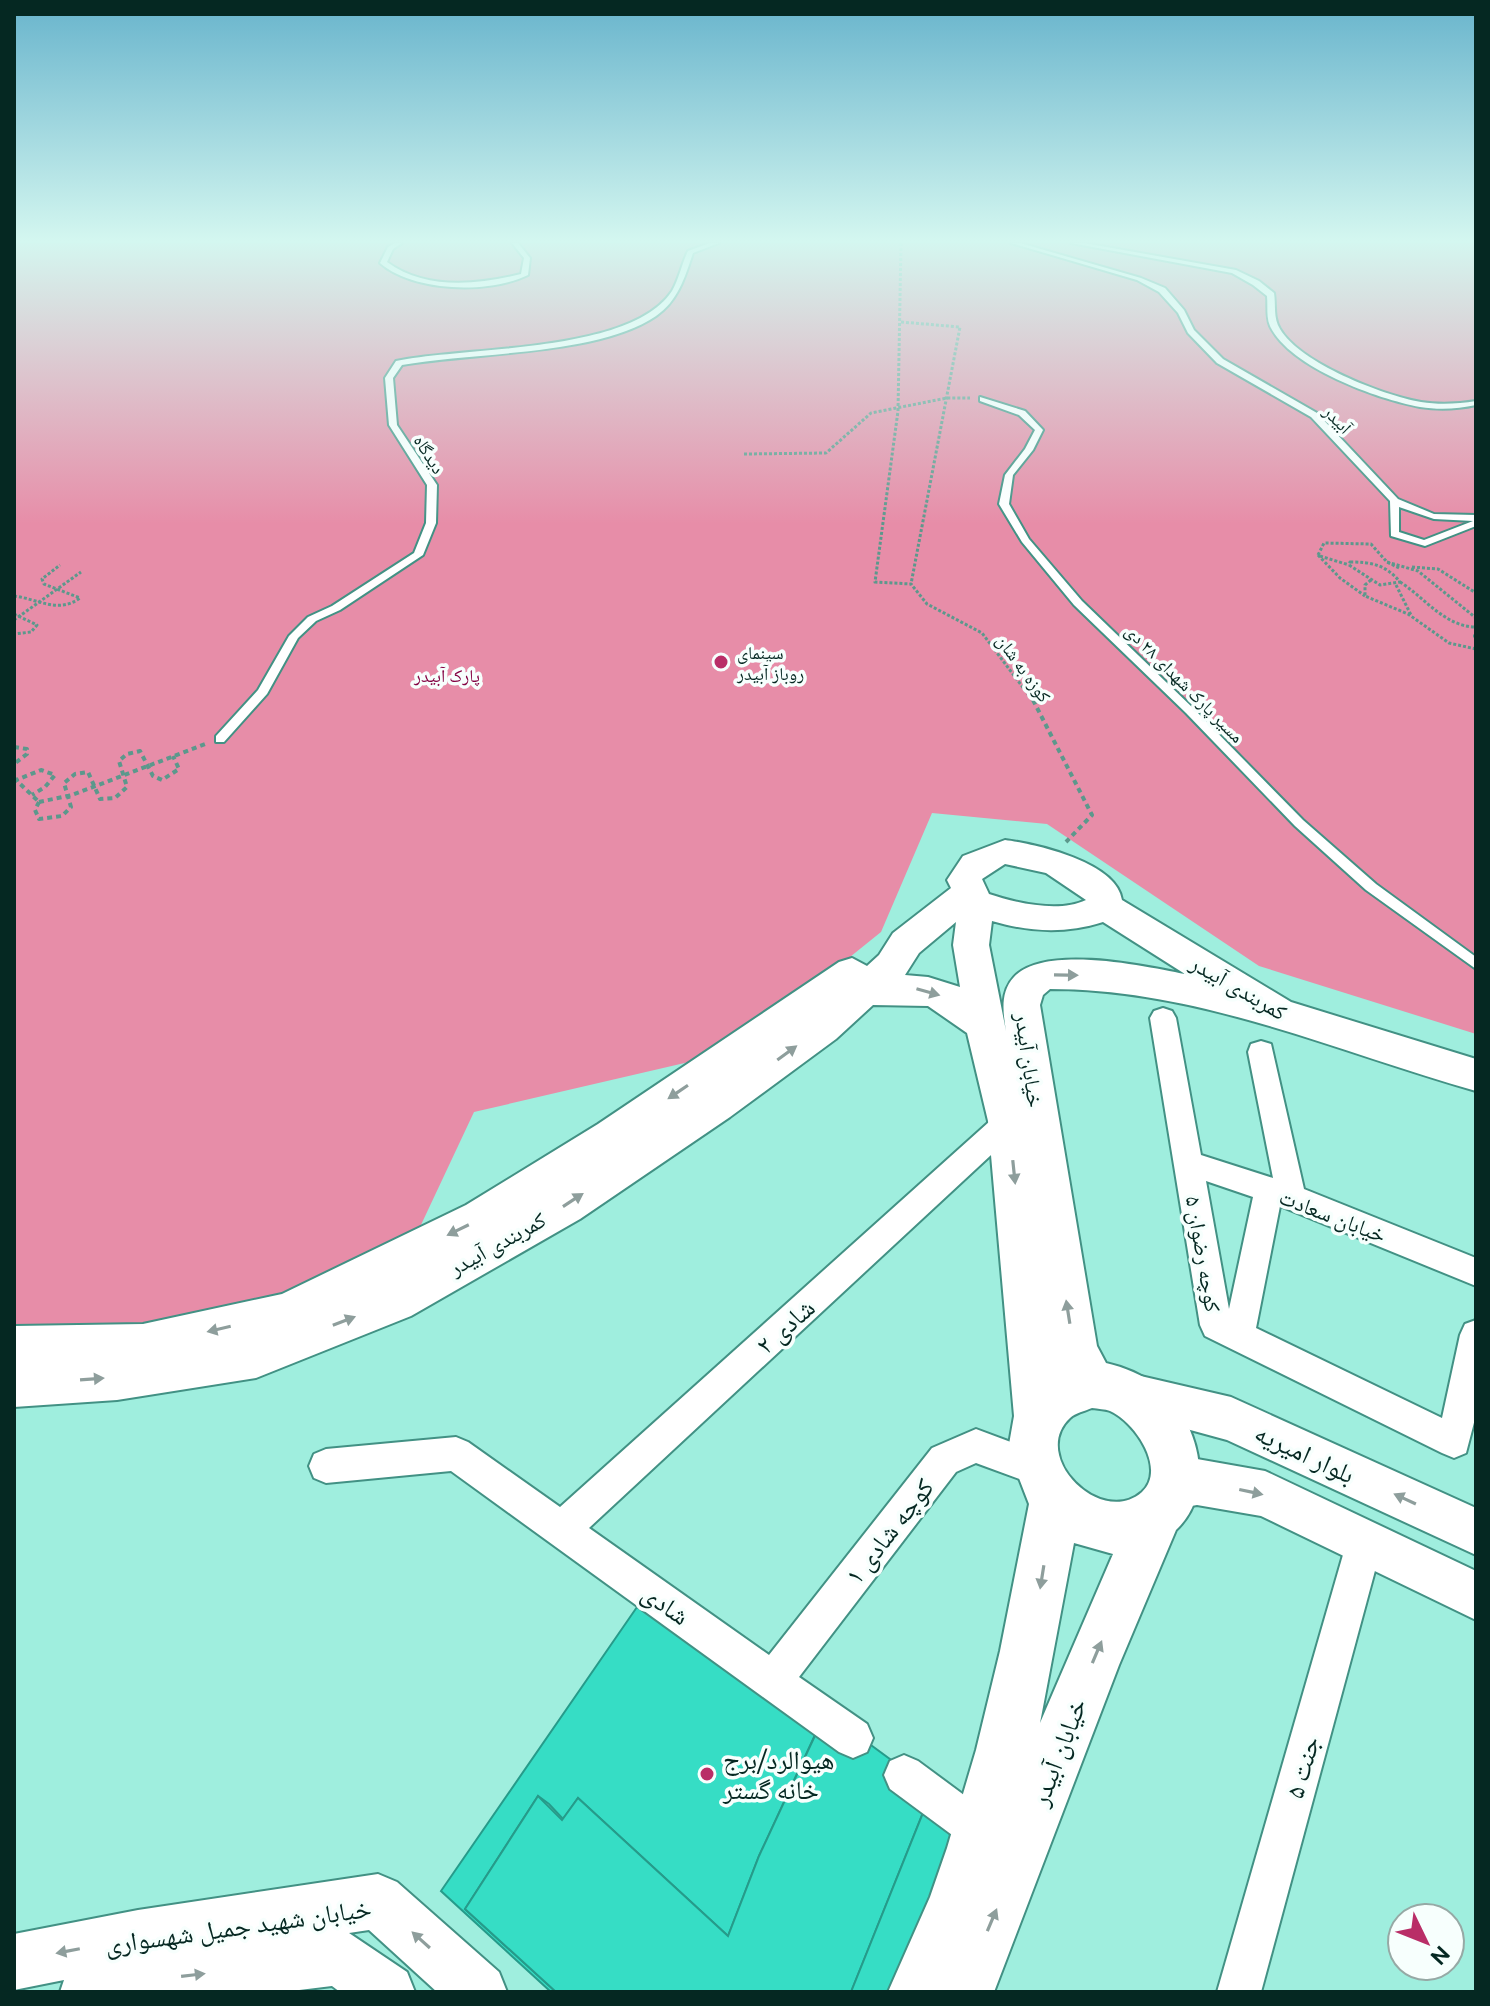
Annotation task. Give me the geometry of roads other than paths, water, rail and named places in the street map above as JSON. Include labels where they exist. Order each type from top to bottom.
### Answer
[{"type":"main road","name":"کمربندی آبیدر","points":[[14,1349],[143,1347],[288,1314],[481,1219],[626,1128],[818,997],[884,948],[906,943],[972,898],[964,880],[968,871],[989,855],[1005,852],[1048,860],[1094,884],[1104,895],[1104,906],[1277,1013],[1394,1052],[1476,1075]]},
{"type":"main road","points":[[972,898],[998,911],[1062,917],[1091,916],[1104,906]]},
{"type":"main road","name":"خیابان آبیدر","points":[[972,898],[971,945],[985,1026],[1009,1121],[1038,1415]]},
{"type":"main road","name":"کمربندی آبیدر","points":[[14,1384],[117,1377],[256,1355],[395,1301],[565,1205],[703,1114],[822,1028],[892,965],[906,943]]},
{"type":"main road","name":"خیابان آبیدر","points":[[1110,1389],[1074,1350],[1021,1005],[1026,988],[1042,975],[1136,978],[1186,986],[1277,1013]]},
{"type":"main road","points":[[862,991],[910,987],[930,991],[960,1003],[985,1026]]},
{"type":"main road","points":[[1070,1388],[1110,1389],[1146,1407],[1171,1443],[1176,1465],[1166,1500],[1140,1525],[1118,1529],[1095,1526],[1073,1516],[1045,1484],[1033,1432],[1038,1415],[1051,1398],[1070,1388]]},
{"type":"main road","name":"خیابان آبیدر","points":[[920,1992],[960,1899],[1031,1647],[1045,1484]]},
{"type":"main road","name":"خیابان آبیدر","points":[[962,1992],[1093,1661],[1166,1500]]},
{"type":"street","name":"کوچه رضوان ۵","points":[[1163,1018],[1216,1325],[1454,1441],[1476,1335]]},
{"type":"street","points":[[1239,1336],[1280,1194],[1261,1052]]},
{"type":"street","name":"شادی ۲","points":[[561,1530],[1009,1121]]},
{"type":"street","name":"خیابان سعادت","points":[[1188,1163],[1280,1194],[1476,1272]]},
{"type":"street","name":"بلوار امیریه","points":[[1110,1389],[1231,1419],[1476,1532]]},
{"type":"street","name":"کوچه شادی ۱","points":[[773,1680],[944,1460],[976,1446],[1045,1484]]},
{"type":"street","name":"شادی","points":[[326,1466],[456,1454],[981,1832]]},
{"type":"street","points":[[1166,1500],[1197,1482],[1265,1494],[1476,1596]]},
{"type":"street","name":"جنت ۵","points":[[1249,1987],[1365,1541]]},
{"type":"street","name":"خیابان شهید جمیل شهسواری","points":[[14,1962],[138,1938],[378,1901],[479,1992]]},
{"type":"street","name":"خیابان شهید جمیل شهسواری","points":[[117,1989],[339,1957],[387,1992]]},
{"type":"lane","name":"دیدگاه","points":[[220,739],[263,692],[294,636],[312,619],[375,585],[418,555],[431,523],[432,485],[393,425],[389,378],[399,363],[424,356],[534,347],[591,337]]},
{"type":"lane","name":"آبیدر","points":[[1196,337],[1213,354],[1314,415],[1395,501],[1410,510],[1445,520],[1476,520]]},
{"type":"lane","points":[[1282,337],[1297,354],[1340,377],[1420,404],[1462,406],[1476,403]]},
{"type":"lane","name":"مسیر پارک شهدای ۲۸ دی","points":[[983,399],[1022,413],[1039,430],[1029,450],[1009,475],[1004,504],[1025,540],[1078,603],[1190,711],[1299,823],[1371,887],[1476,964]]},
{"type":"lane","points":[[1395,501],[1394,534],[1425,543],[1476,520]]},
{"type":"place","name":"سینمای روباز آبیدر","points":[[721,662]]},
{"type":"place","name":"هیوالرد/برج خانه گستر","points":[[707,1774]]},
{"type":"park label","name":"پارک آبیدر","points":[[447,675]]}]
